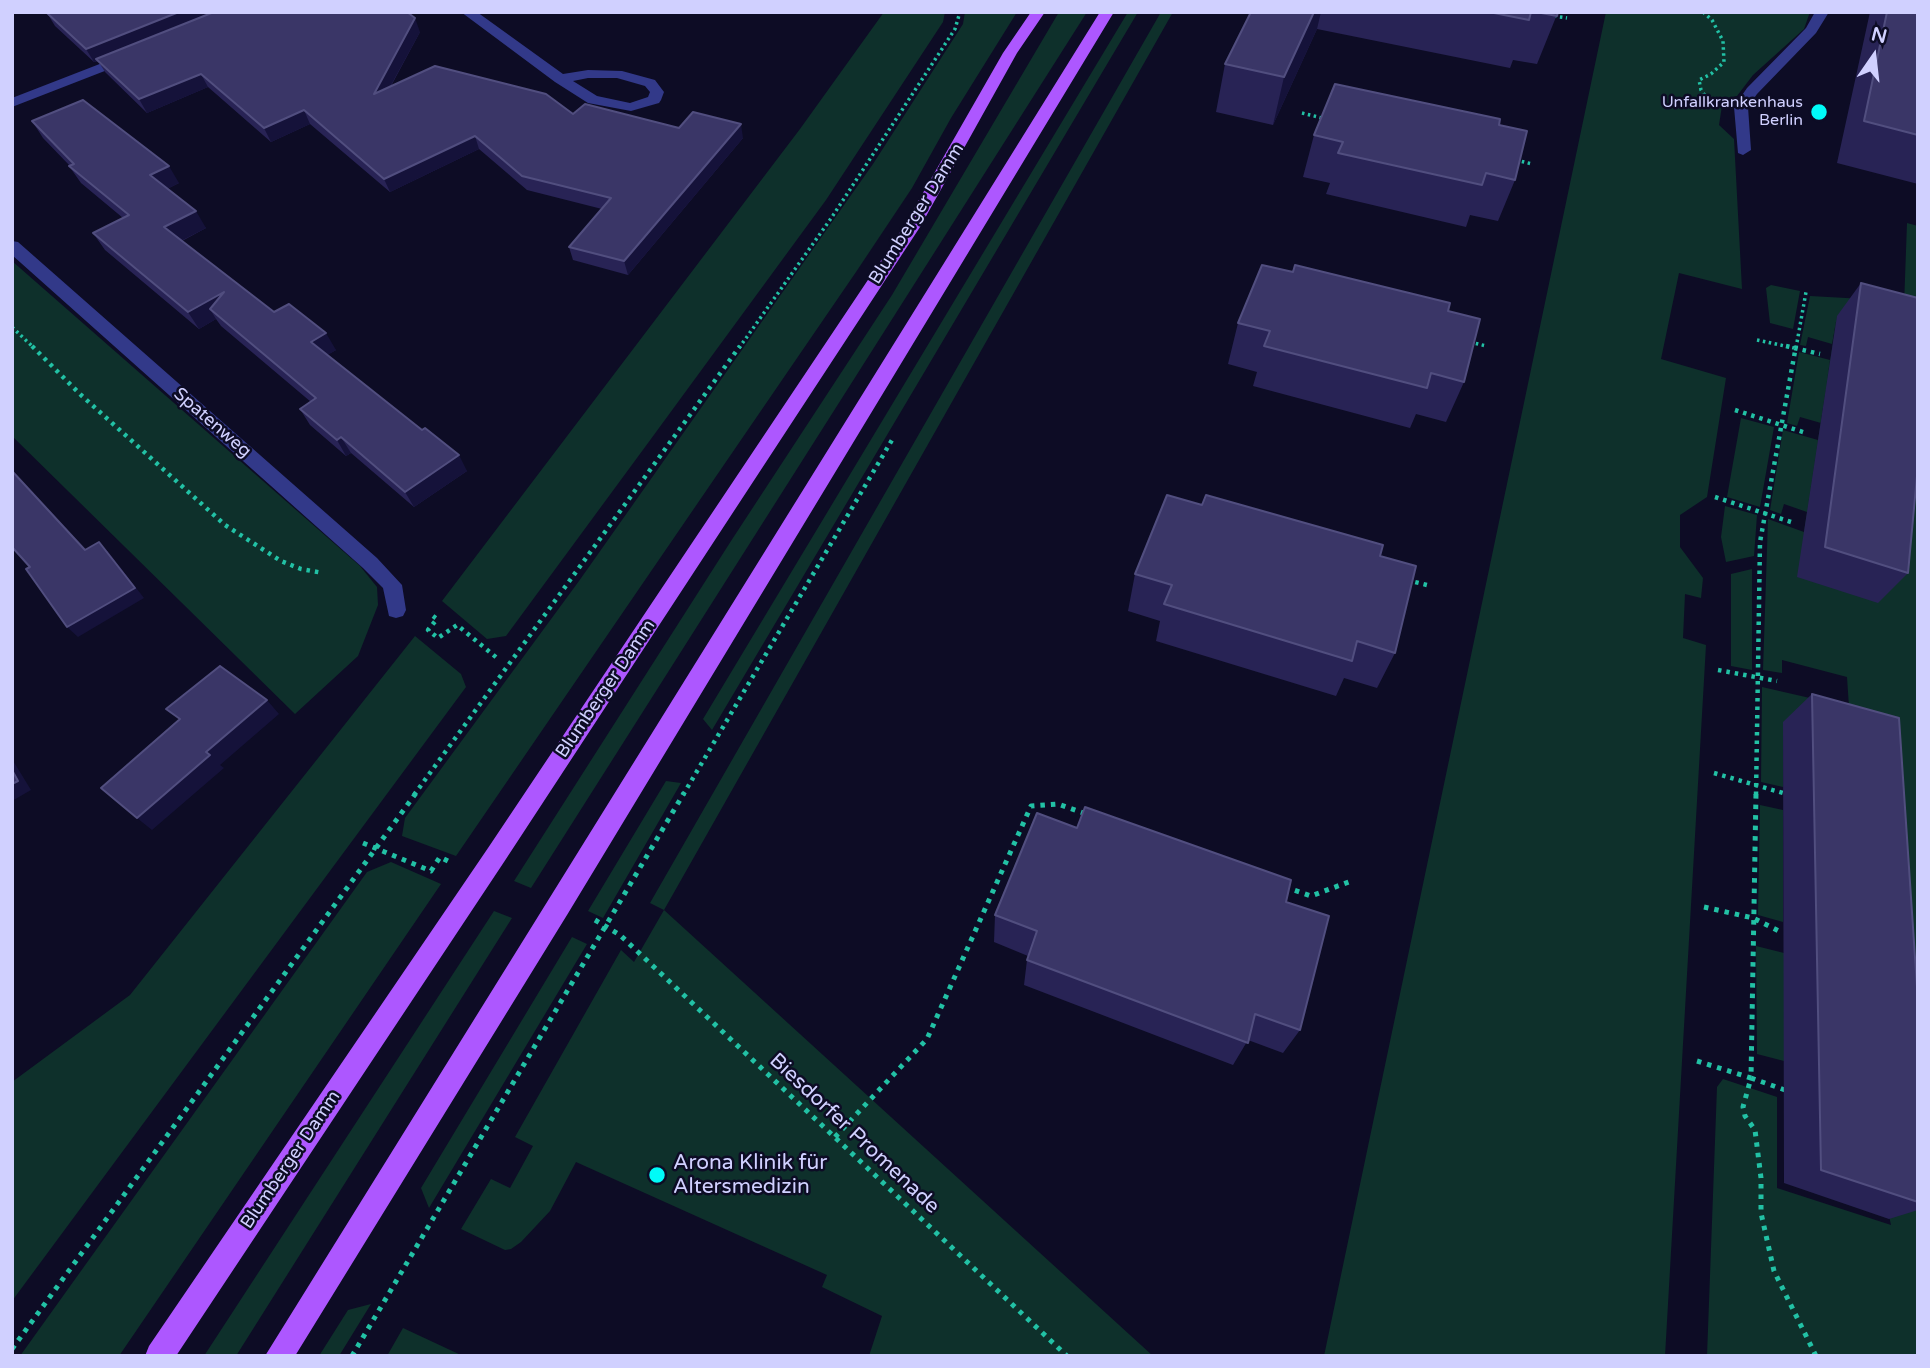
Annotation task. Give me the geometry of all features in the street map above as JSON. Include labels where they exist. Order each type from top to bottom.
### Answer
[{"type":"main road","name":"Blumberger Damm","points":[[159,1356],[496,855],[912,227],[1010,53],[1038,12]]},
{"type":"main road","points":[[279,1356],[559,907],[1107,12]]},
{"type":"street","points":[[468,12],[560,79],[593,100],[631,107],[654,100],[657,92],[650,83],[617,74],[588,74],[560,79]]},
{"type":"street","points":[[1744,150],[1741,107],[1752,91],[1811,30],[1822,12]]},
{"type":"street","points":[[12,103],[140,52]]},
{"type":"street","name":"Spatenweg","points":[[12,246],[370,563],[392,585],[396,610]]},
{"type":"path","points":[[12,1349],[775,298],[832,217],[955,29],[960,12]]},
{"type":"path","points":[[1546,14],[1567,18]]},
{"type":"path","points":[[1302,113],[1329,119]]},
{"type":"path","points":[[1505,158],[1532,164]]},
{"type":"path","points":[[1806,292],[1760,542],[1751,1078],[1743,1107],[1745,1116],[1755,1130],[1761,1178],[1761,1213],[1773,1271],[1816,1356]]},
{"type":"path","points":[[12,327],[81,395],[225,526],[281,561],[301,569],[327,573]]},
{"type":"path","points":[[1459,340],[1486,346]]},
{"type":"path","points":[[1756,340],[1795,346],[1820,354]]},
{"type":"path","points":[[1735,410],[1806,433]]},
{"type":"path","points":[[352,1356],[896,432]]},
{"type":"path","points":[[1715,497],[1794,523]]},
{"type":"path","points":[[1400,578],[1427,585]]},
{"type":"path","points":[[396,610],[424,612],[437,619],[428,630],[438,638],[457,625],[497,658]]},
{"type":"path","points":[[1718,670],[1777,681]]},
{"type":"path","points":[[1714,773],[1783,793]]},
{"type":"path","points":[[835,1137],[927,1039],[1031,806],[1058,804],[1096,818]]},
{"type":"path","points":[[1273,882],[1311,896],[1354,880]]},
{"type":"path","points":[[1704,907],[1753,918],[1783,933]]},
{"type":"path","name":"Biesdorfer Promenade","points":[[620,935],[1067,1356]]},
{"type":"path","points":[[1697,1061],[1785,1090]]},
{"type":"green space","points":[[884,12],[945,12],[943,22],[826,200],[506,636],[487,639],[442,601],[800,129]]},
{"type":"green space","points":[[965,12],[1017,12],[951,118],[912,188],[856,272],[456,856],[402,836],[405,818],[579,581],[873,164],[963,24]]},
{"type":"green space","points":[[1059,12],[1087,12],[531,888],[514,881],[892,295]]},
{"type":"green space","points":[[1128,12],[1138,12],[712,730],[703,719]]},
{"type":"green space","points":[[1161,12],[1173,12],[664,910],[650,903]]},
{"type":"green space","points":[[1606,12],[1810,12],[1804,29],[1753,75],[1737,96],[1723,99],[1719,125],[1734,139],[1742,289],[1679,273],[1661,359],[1726,378],[1707,497],[1680,515],[1680,547],[1703,578],[1701,598],[1685,594],[1683,638],[1706,645],[1665,1356],[1324,1356]]},
{"type":"green space","points":[[1907,223],[1918,226],[1918,1356],[1707,1356],[1717,1087],[1723,1079],[1777,1097],[1777,1188],[1891,1225],[1783,722],[1783,787],[1761,782],[1762,687],[1849,707],[1847,677],[1782,660],[1782,673],[1763,670],[1768,519],[1804,532],[1837,316],[1832,344],[1808,337],[1806,346],[1800,345],[1810,296],[1864,299],[1904,306]]},
{"type":"green space","points":[[12,261],[360,566],[377,587],[378,605],[358,656],[295,714],[12,436]]},
{"type":"green space","points":[[1771,285],[1800,291],[1793,329],[1770,323],[1766,288]]},
{"type":"green space","points":[[1799,352],[1830,360],[1821,423],[1800,417],[1797,426],[1787,423]]},
{"type":"green space","points":[[1741,418],[1774,427],[1760,507],[1727,497]]},
{"type":"green space","points":[[1783,430],[1818,440],[1807,512],[1784,504],[1781,514],[1770,510]]},
{"type":"green space","points":[[1725,506],[1757,515],[1754,556],[1726,562],[1721,537]]},
{"type":"green space","points":[[1752,569],[1752,670],[1731,666],[1731,574]]},
{"type":"green space","points":[[415,636],[461,674],[466,687],[12,1301],[12,1082],[130,995]]},
{"type":"green space","points":[[666,781],[681,783],[603,918],[588,911]]},
{"type":"green space","points":[[1760,805],[1783,810],[1783,922],[1758,915]]},
{"type":"green space","points":[[391,862],[441,884],[119,1356],[20,1356],[367,872]]},
{"type":"green space","points":[[664,910],[1153,1356],[869,1356],[882,1316],[822,1287],[827,1275],[576,1162],[550,1211],[511,1249],[505,1250],[461,1229],[491,1179],[510,1188],[533,1146],[515,1137],[621,950],[634,962]]},
{"type":"green space","points":[[494,911],[512,918],[236,1356],[204,1356]]},
{"type":"green space","points":[[572,937],[587,944],[429,1208],[421,1188]]},
{"type":"green space","points":[[1756,946],[1784,953],[1784,1061],[1757,1054]]},
{"type":"green space","points":[[371,1304],[339,1356],[319,1356],[348,1310]]},
{"type":"green space","points":[[403,1328],[463,1356],[387,1356]]},
{"type":"building","points":[[48,12],[179,12],[86,49]]},
{"type":"building","points":[[214,12],[407,12],[415,18],[374,94],[435,66],[546,94],[573,114],[585,104],[679,128],[693,112],[741,124],[624,261],[569,247],[611,198],[522,176],[475,136],[384,179],[304,110],[264,128],[201,74],[139,99],[96,59]]},
{"type":"building","points":[[1251,12],[1314,12],[1284,77],[1225,64]]},
{"type":"building","points":[[1489,12],[1531,12],[1529,20]]},
{"type":"building","points":[[1536,12],[1558,12],[1557,16]]},
{"type":"building","points":[[1887,12],[1918,12],[1918,135],[1864,121]]},
{"type":"building","points":[[1335,84],[1500,119],[1499,125],[1527,131],[1515,180],[1486,173],[1482,185],[1338,153],[1343,142],[1314,135]]},
{"type":"building","points":[[83,100],[169,166],[150,175],[196,211],[164,227],[274,312],[289,304],[326,333],[311,342],[422,430],[425,428],[459,455],[405,492],[341,437],[337,440],[300,409],[316,398],[210,309],[224,292],[188,312],[93,233],[129,215],[69,166],[74,164],[32,121]]},
{"type":"building","points":[[1262,265],[1293,272],[1295,265],[1450,303],[1448,311],[1480,319],[1464,382],[1431,373],[1427,388],[1264,346],[1270,331],[1238,323]]},
{"type":"building","points":[[1861,283],[1918,298],[1918,465],[1908,573],[1825,547]]},
{"type":"building","points":[[12,471],[85,550],[99,542],[135,588],[67,627],[26,569],[30,567],[12,547]]},
{"type":"building","points":[[1167,495],[1202,505],[1206,495],[1383,545],[1380,556],[1416,566],[1395,653],[1357,641],[1352,661],[1164,604],[1172,585],[1135,574]]},
{"type":"building","points":[[220,666],[267,700],[206,752],[210,755],[137,818],[101,788],[180,719],[166,709]]},
{"type":"building","points":[[1812,694],[1899,718],[1918,1002],[1918,1202],[1821,1170]]},
{"type":"building","points":[[12,770],[18,781],[12,784]]},
{"type":"building","points":[[1085,807],[1291,880],[1286,902],[1329,916],[1300,1030],[1255,1014],[1248,1043],[1027,960],[1037,931],[995,915],[1037,813],[1077,828]]},
{"type":"place","name":"Unfallkrankenhaus Berlin","points":[[1819,112]]},
{"type":"place","name":"Arona Klinik für Altersmedizin","points":[[657,1175]]}]
